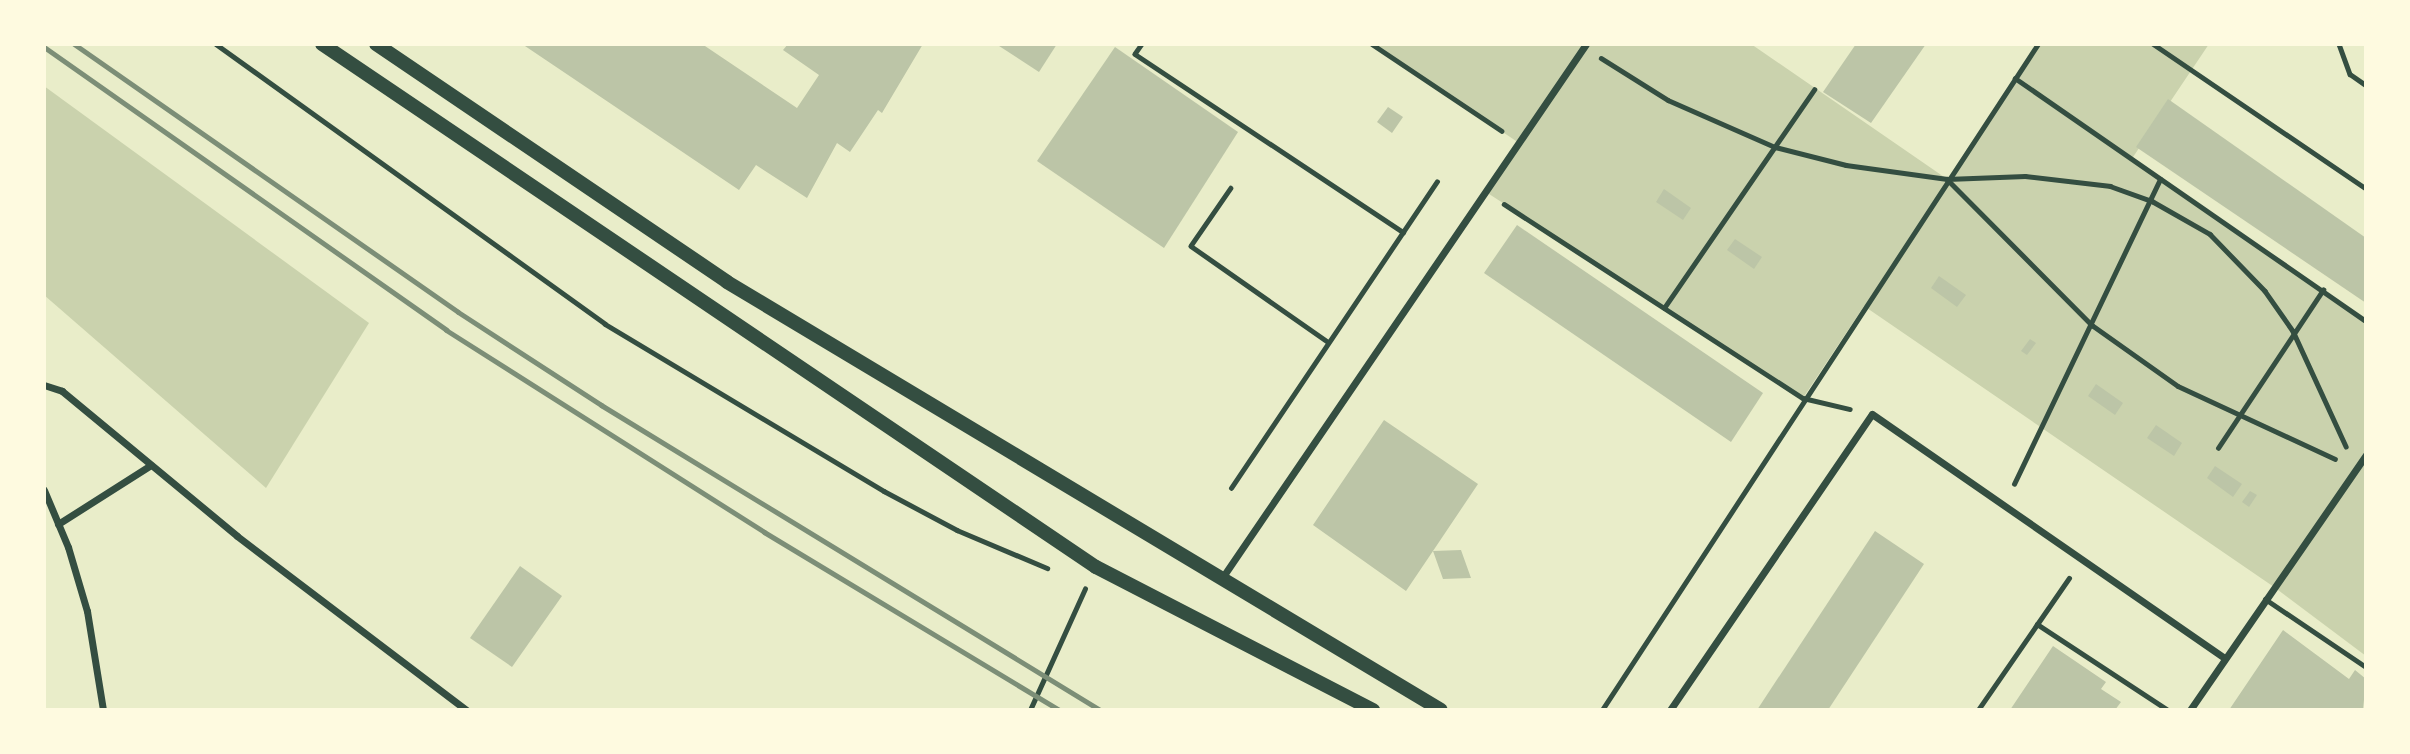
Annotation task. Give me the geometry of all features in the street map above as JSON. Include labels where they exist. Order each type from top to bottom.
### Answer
[{"type":"main road","points":[[322,44],[1085,560],[1373,710]]},
{"type":"main road","points":[[376,44],[727,282],[1220,582],[1441,710]]},
{"type":"street","points":[[1220,582],[1585,45]]},
{"type":"street","points":[[44,385],[62,391],[151,465],[466,710]]},
{"type":"street","points":[[1670,710],[1872,414],[2225,658]]},
{"type":"street","points":[[2190,710],[2366,455]]},
{"type":"street","points":[[58,524],[151,465]]},
{"type":"street","points":[[44,490],[87,611],[103,710]]},
{"type":"lane","points":[[2153,44],[2366,190]]},
{"type":"lane","points":[[2265,599],[2366,667]]},
{"type":"path","points":[[216,44],[605,324],[884,491],[1032,565],[1056,570]]},
{"type":"path","points":[[1142,44],[1135,54],[1403,232]]},
{"type":"path","points":[[1372,44],[1520,144]]},
{"type":"path","points":[[1602,710],[1803,398],[2038,44]]},
{"type":"path","points":[[2339,44],[2350,74],[2366,85]]},
{"type":"path","points":[[1585,45],[1668,100],[1775,147],[1846,165],[1947,179],[2025,176],[2110,186],[2152,201],[2210,234],[2265,291],[2293,331],[2356,469]]},
{"type":"path","points":[[2015,78],[2366,321]]},
{"type":"path","points":[[1664,308],[1814,90]]},
{"type":"path","points":[[1947,179],[2092,325],[2178,386],[2239,411],[2356,469]]},
{"type":"path","points":[[2004,505],[2152,201],[2160,179]]},
{"type":"path","points":[[1231,488],[1437,182]]},
{"type":"path","points":[[1231,188],[1191,246],[1328,342]]},
{"type":"path","points":[[1486,192],[1803,398],[1872,414]]},
{"type":"path","points":[[2218,447],[2239,411],[2323,290]]},
{"type":"path","points":[[1978,710],[2082,559]]},
{"type":"path","points":[[1030,710],[1091,576]]},
{"type":"path","points":[[2037,624],[2169,710]]},
{"type":"green space","points":[[1372,44],[1751,44],[1947,179],[2038,44],[2209,44],[2131,160],[2366,323],[2366,656],[2274,587],[1864,306],[1803,398],[1486,192],[1519,143]]},
{"type":"green space","points":[[44,86],[369,323],[266,488],[44,295]]},
{"type":"building","points":[[522,44],[702,44],[797,108],[819,75],[783,50],[788,44],[923,44],[882,113],[878,110],[850,152],[837,143],[807,198],[756,165],[739,190]]},
{"type":"building","points":[[996,44],[1057,44],[1039,72]]},
{"type":"building","points":[[1856,44],[1926,44],[1871,123],[1823,92]]},
{"type":"building","points":[[1115,47],[1238,132],[1164,248],[1037,161]]},
{"type":"building","points":[[2168,99],[2366,238],[2366,303],[2136,147]]},
{"type":"building","points":[[1388,107],[1403,117],[1392,133],[1377,122]]},
{"type":"building","points":[[1664,189],[1691,208],[1683,220],[1656,202]]},
{"type":"building","points":[[1517,225],[1763,393],[1731,442],[1484,273]]},
{"type":"building","points":[[1735,239],[1762,257],[1754,269],[1727,250]]},
{"type":"building","points":[[1939,276],[1966,295],[1957,307],[1931,288]]},
{"type":"building","points":[[2030,339],[2036,343],[2027,355],[2021,351]]},
{"type":"building","points":[[2096,384],[2123,403],[2115,415],[2088,396]]},
{"type":"building","points":[[1384,420],[1478,484],[1406,591],[1313,525]]},
{"type":"building","points":[[2156,425],[2182,443],[2174,456],[2147,438]]},
{"type":"building","points":[[2215,466],[2242,484],[2233,497],[2207,478]]},
{"type":"building","points":[[2250,491],[2257,495],[2249,507],[2242,502]]},
{"type":"building","points":[[1875,531],[1924,564],[1828,710],[1757,710]]},
{"type":"building","points":[[1461,550],[1471,578],[1443,579],[1433,551]]},
{"type":"building","points":[[520,566],[562,596],[512,667],[470,638]]},
{"type":"building","points":[[2283,630],[2349,679],[2355,670],[2366,679],[2363,710],[2229,710]]},
{"type":"building","points":[[2053,646],[2106,682],[2101,689],[2121,702],[2115,710],[2010,710]]},
{"type":"railway","points":[[74,44],[458,312],[601,405],[1100,710]]},
{"type":"railway","points":[[44,47],[446,330],[764,532],[1059,710]]}]
